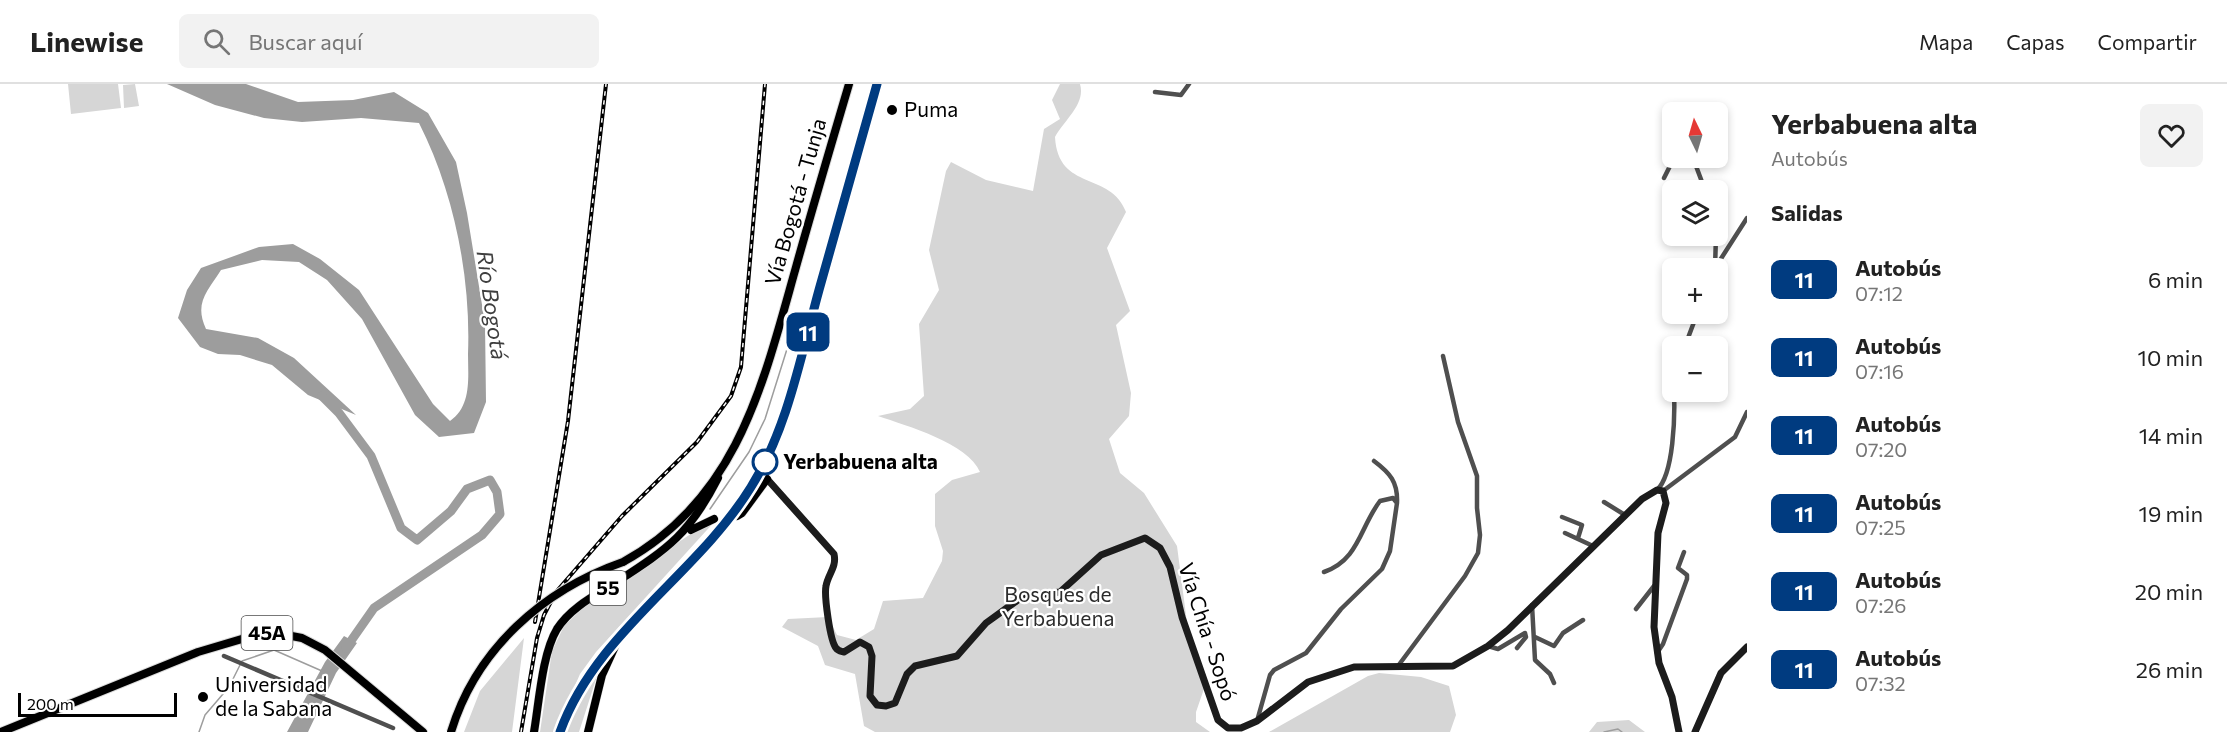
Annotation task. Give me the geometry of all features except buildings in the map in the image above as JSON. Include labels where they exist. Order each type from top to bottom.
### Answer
[{"type":"highway","name":"Vía Bogotá - Tunja","points":[[452,732],[460,709],[479,672],[518,624],[567,587],[623,562],[654,544],[681,522],[705,496],[724,466],[742,435],[769,361],[849,84]]},
{"type":"highway","name":"55","points":[[560,732],[581,686],[619,638],[723,526],[760,471],[776,437],[794,383],[877,84]]},
{"type":"highway","name":"45A","points":[[1,732],[167,663],[249,636],[284,633],[310,641],[325,650],[423,732]]},
{"type":"main road","name":"55","points":[[535,732],[553,638],[568,615],[673,543],[694,522],[724,466]]},
{"type":"main road","points":[[737,516],[742,513],[767,479]]},
{"type":"main road","points":[[673,543],[699,525],[714,519]]},
{"type":"main road","name":"55","points":[[586,732],[602,675],[619,638]]},
{"type":"street","points":[[1155,92],[1181,95],[1189,84]]},
{"type":"street","points":[[1664,178],[1669,168]]},
{"type":"street","points":[[1721,258],[1747,218]]},
{"type":"street","points":[[1396,668],[1465,576],[1478,553],[1480,535],[1477,476],[1458,422],[1443,356]]},
{"type":"street","points":[[1674,402],[1675,419],[1665,477],[1660,491],[1666,503],[1658,533],[1654,586],[1657,652],[1672,698],[1679,732]]},
{"type":"street","points":[[1660,491],[1736,436],[1747,412]]},
{"type":"street","points":[[1257,721],[1270,675],[1274,670],[1306,653],[1341,609],[1382,569],[1390,551],[1397,503],[1397,486],[1393,477],[1374,462]]},
{"type":"street","name":"Vía Chía - Sopó","points":[[760,471],[834,554],[835,562],[826,584],[833,643],[837,650],[844,652],[860,642],[869,646],[872,656],[870,696],[877,705],[886,706],[895,703],[907,674],[915,666],[957,656],[986,623],[1022,597],[1060,592],[1101,555],[1142,538],[1151,540],[1160,548],[1170,567],[1182,617],[1218,720],[1228,728],[1241,728],[1257,721],[1296,690],[1320,677],[1354,667],[1453,666],[1488,646],[1625,515],[1660,491]]},
{"type":"street","points":[[1324,572],[1338,567],[1347,558],[1380,501],[1393,498],[1397,503]]},
{"type":"street","points":[[1604,502],[1625,515]]},
{"type":"street","points":[[1562,517],[1582,525],[1578,538]]},
{"type":"street","points":[[1565,533],[1593,546]]},
{"type":"street","points":[[1657,652],[1663,644],[1687,579],[1687,575],[1678,568],[1683,552]]},
{"type":"street","points":[[1636,609],[1654,586]]},
{"type":"street","points":[[1532,605],[1535,660],[1550,674],[1554,683]]},
{"type":"street","points":[[1535,637],[1554,646],[1563,633],[1583,620]]},
{"type":"street","points":[[1488,646],[1498,649],[1525,633],[1521,645],[1517,648]]},
{"type":"street","points":[[1695,732],[1721,673],[1747,647]]},
{"type":"street","points":[[224,657],[393,728]]},
{"type":"green space","points":[[68,84],[118,84],[121,108],[71,114]]},
{"type":"green space","points":[[135,84],[139,106],[124,108],[123,85]]},
{"type":"green space","name":"Bosques de Yerbabuena","points":[[1060,84],[1080,84],[1081,91],[1077,105],[1055,137],[1058,154],[1065,166],[1075,174],[1109,191],[1119,199],[1126,212],[1107,248],[1130,311],[1116,325],[1131,393],[1129,416],[1109,439],[1120,473],[1144,493],[1177,546],[1190,646],[1206,683],[1196,712],[1196,722],[1210,732],[875,732],[864,726],[855,674],[825,665],[818,646],[782,627],[788,619],[828,617],[837,635],[856,640],[874,629],[883,601],[923,598],[942,561],[943,551],[935,526],[935,494],[952,480],[980,472],[963,452],[950,444],[920,430],[878,416],[910,409],[924,396],[919,324],[939,290],[929,250],[946,171],[951,162],[986,180],[1033,191],[1044,129],[1060,119],[1052,100]]},
{"type":"green space","points":[[716,520],[596,652],[580,674],[555,732],[540,732],[552,651],[564,626],[587,604],[701,527]]},
{"type":"green space","points":[[524,638],[512,732],[464,732],[480,691]]},
{"type":"green space","points":[[599,670],[579,732],[565,732],[580,698]]},
{"type":"green space","points":[[1379,673],[1421,677],[1449,686],[1456,715],[1450,732],[1269,732],[1368,676]]},
{"type":"green space","points":[[1629,720],[1645,732],[1589,732],[1597,722]]},
{"type":"shaded area","points":[[167,84],[246,84],[298,102],[353,100],[394,92],[428,113],[456,162],[485,323],[486,402],[474,433],[439,437],[415,415],[362,319],[327,280],[299,262],[262,260],[221,270],[207,291],[202,305],[201,312],[206,329],[258,338],[294,358],[356,415],[308,395],[272,365],[240,355],[218,354],[200,347],[178,318],[187,290],[201,268],[259,247],[293,244],[320,259],[359,290],[433,404],[450,421],[462,407],[467,390],[467,295],[451,206],[442,177],[419,123],[361,118],[302,122],[264,118],[215,105]]},
{"type":"shaded area","points":[[344,636],[357,643],[336,673],[308,732],[287,732],[325,662]]},
{"type":"waterway","points":[[710,509],[749,452],[765,419],[793,330]]},
{"type":"waterway","name":"Río Bogotá","points":[[322,396],[339,413],[371,456],[401,528],[417,540],[451,511],[467,489],[490,480],[497,492],[500,514],[482,535],[374,608],[346,648]]},
{"type":"waterway","points":[[199,732],[205,715],[229,687],[242,661],[274,650],[322,671]]},
{"type":"waterway","points":[[1604,732],[1618,729],[1622,732]]},
{"type":"railway","points":[[535,622],[568,421],[606,84]]},
{"type":"railway","points":[[521,732],[537,638],[544,615],[556,592],[622,516],[697,442],[731,396],[741,367],[765,84]]},
{"type":"bus line","name":"11","points":[[560,732],[573,700],[587,677],[680,571],[723,526],[752,487],[766,461],[794,383],[877,84]]},
{"type":"place","name":"Puma","points":[[892,110]]},
{"type":"place","name":"Yerbabuena alta","points":[[765,462]]},
{"type":"place","name":"Universidad de la Sabana","points":[[203,697]]}]
